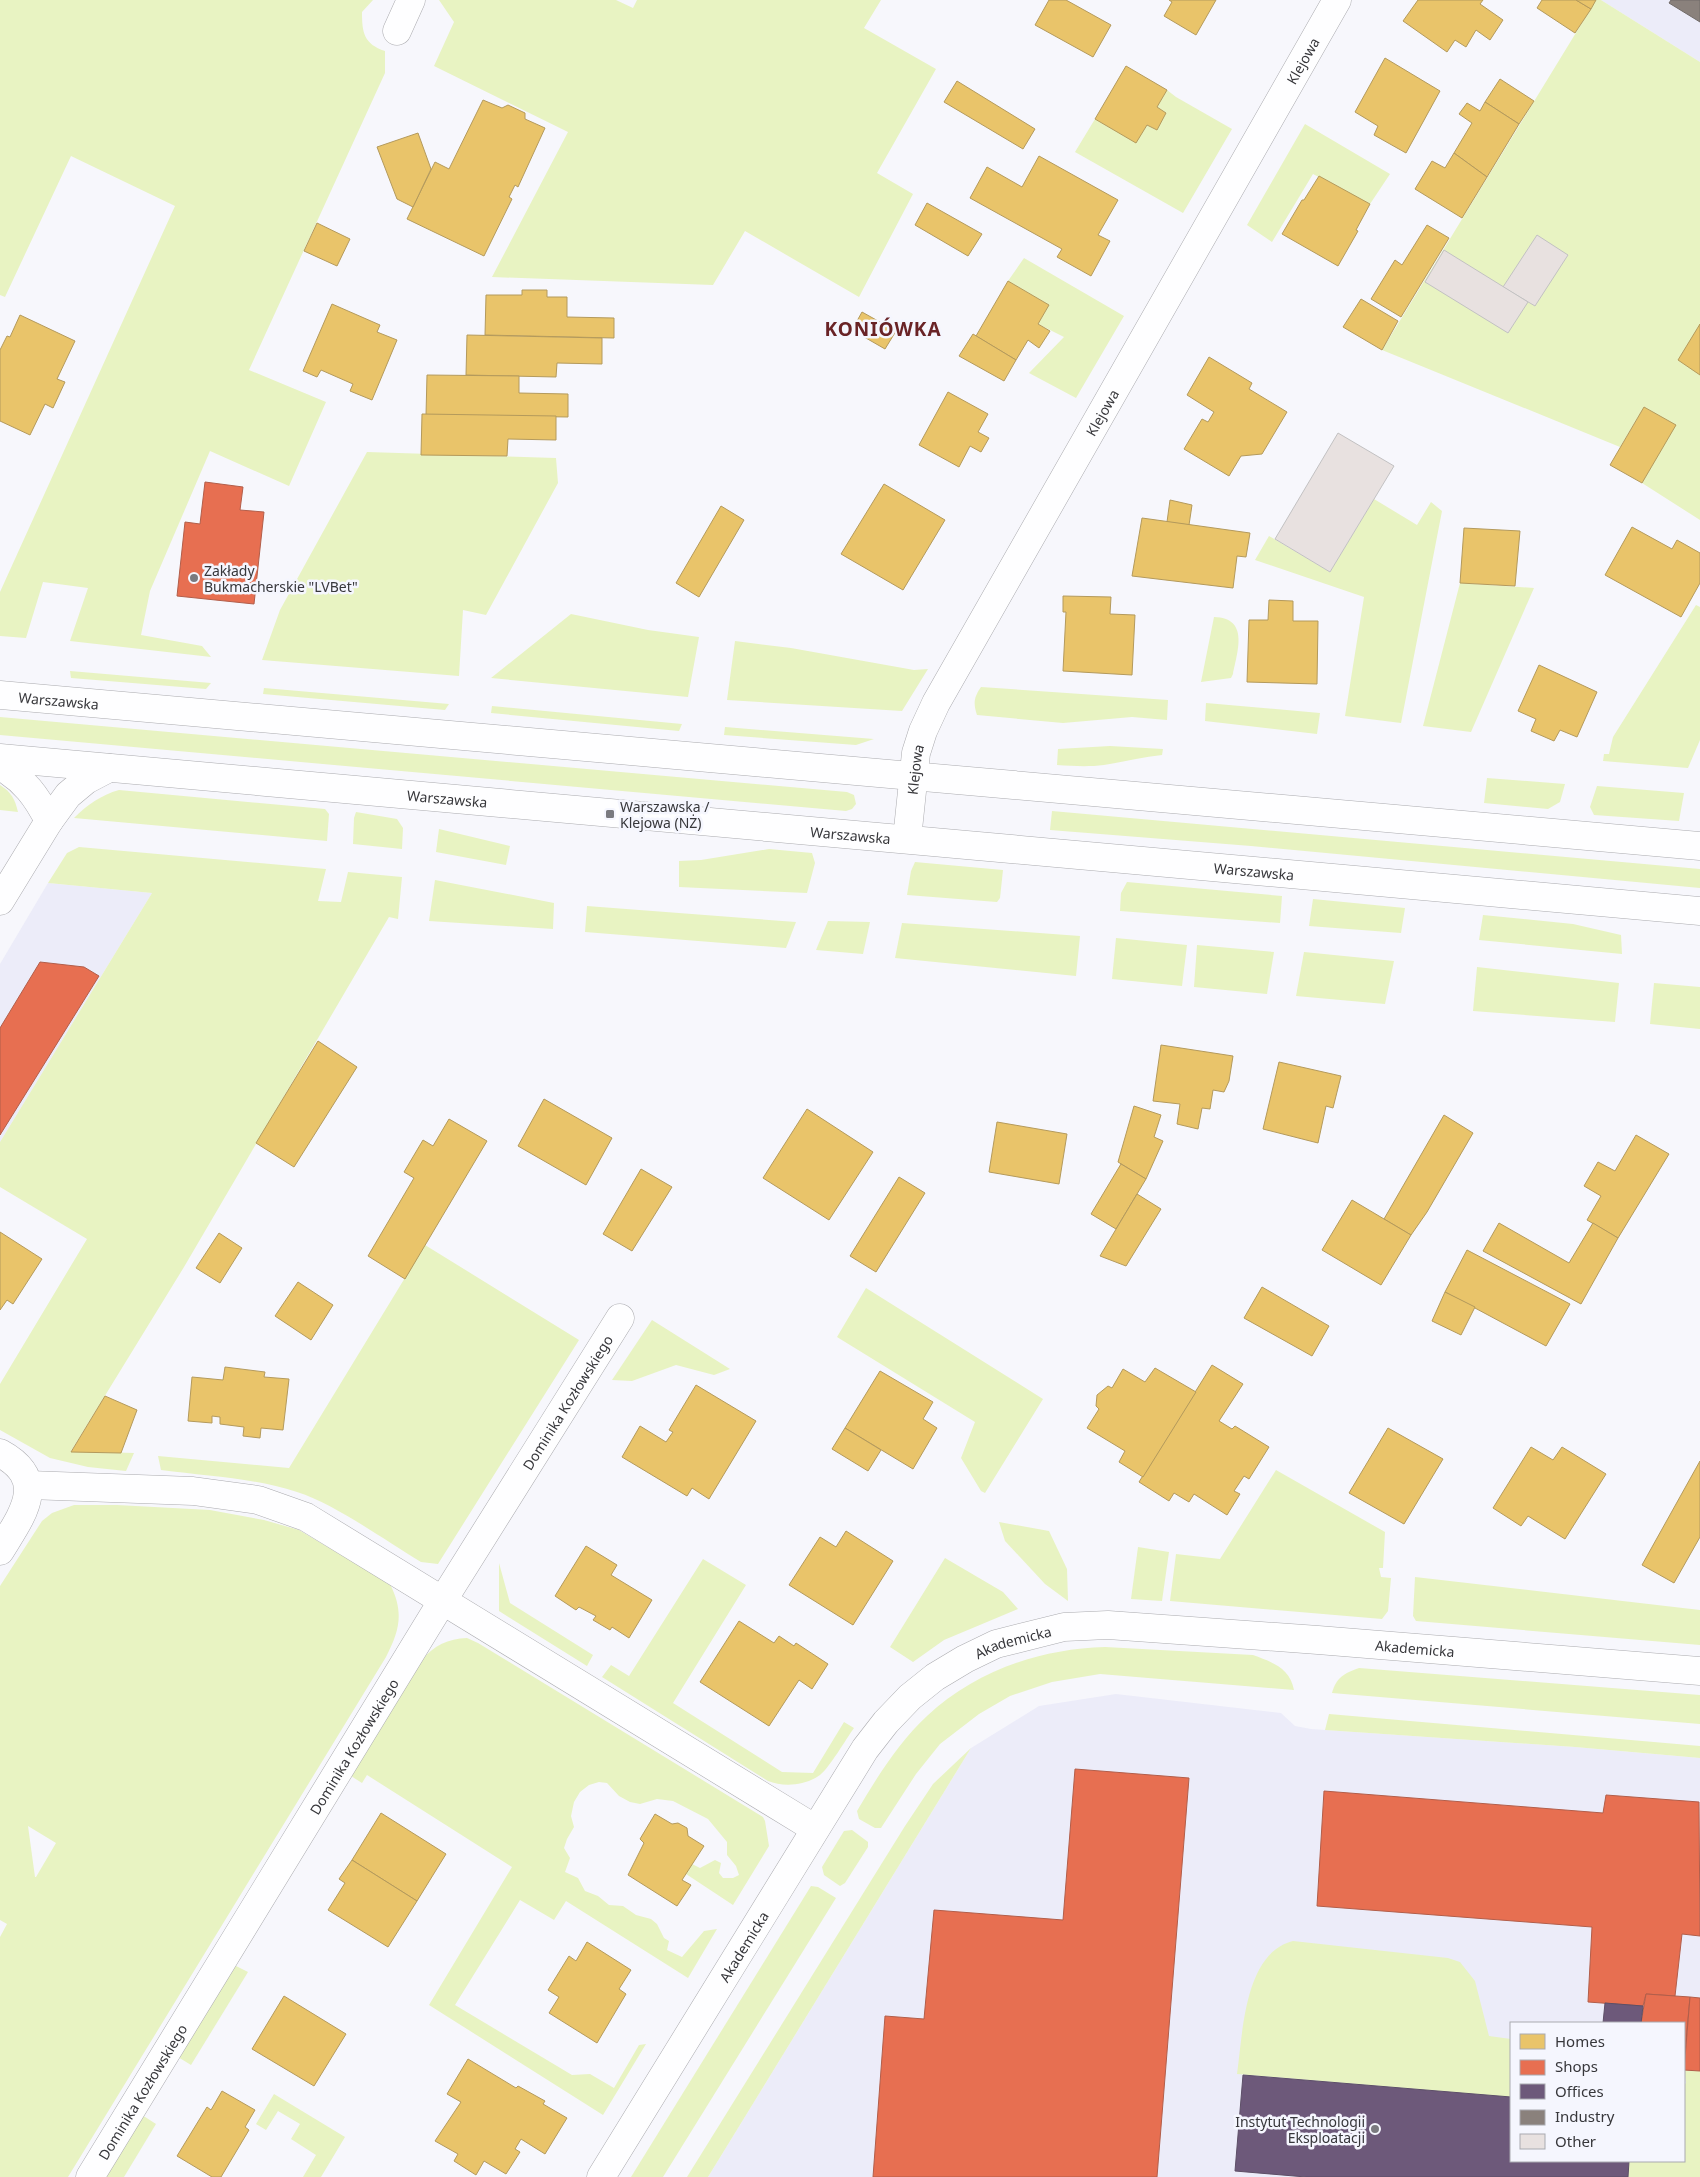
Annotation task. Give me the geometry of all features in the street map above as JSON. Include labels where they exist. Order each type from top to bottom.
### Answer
[{"type":"street","points":[[397,31],[411,0]]},
{"type":"street","name":"Klejowa","points":[[906,839],[916,753],[923,731],[936,703],[1336,0]]},
{"type":"street","name":"Warszawska","points":[[0,696],[913,775],[1700,846]]},
{"type":"street","name":"Warszawska","points":[[0,758],[1700,910]]},
{"type":"street","points":[[0,766],[28,786],[49,821]]},
{"type":"street","points":[[0,901],[49,821],[68,795],[86,780],[109,768]]},
{"type":"street","name":"Dominika Kozłowskiego","points":[[90,2177],[443,1600],[620,1318]]},
{"type":"street","points":[[0,1452],[11,1458],[22,1470],[29,1485],[27,1503],[0,1551]]},
{"type":"street","points":[[29,1485],[194,1491],[258,1500],[306,1516],[814,1828]]},
{"type":"street","name":"Akademicka","points":[[601,2177],[814,1828],[865,1749],[886,1722],[910,1697],[935,1676],[965,1658],[996,1644],[1064,1627],[1108,1625],[1700,1670]]},
{"type":"shaded area","points":[[1601,0],[1700,0],[1700,62]]},
{"type":"shaded area","points":[[48,883],[152,893],[0,1142],[0,964]]},
{"type":"shaded area","points":[[1116,1694],[1281,1713],[1295,1726],[1311,1729],[1575,1747],[1700,1758],[1700,2177],[708,2177],[971,1748],[1039,1706]]},
{"type":"green space","points":[[0,0],[373,0],[362,12],[363,26],[368,41],[385,51],[385,73],[249,370],[326,402],[289,486],[210,451],[150,591],[141,635],[202,646],[211,657],[70,641],[88,588],[43,582],[26,638],[0,636],[0,592],[175,206],[71,156],[5,297],[0,295]]},
{"type":"green space","points":[[439,0],[616,0],[633,8],[637,0],[881,0],[864,28],[936,69],[877,173],[913,194],[859,297],[745,231],[713,285],[492,277],[568,132],[434,66],[454,22]]},
{"type":"green space","points":[[1596,0],[1601,0],[1700,62],[1700,520],[1642,483],[1675,425],[1644,407],[1620,447],[1382,350]]},
{"type":"green space","points":[[1167,90],[1232,129],[1183,213],[1075,152],[1095,119],[1136,142],[1147,125],[1157,130],[1166,113],[1157,107]]},
{"type":"green space","points":[[1305,124],[1390,174],[1370,204],[1313,174],[1272,242],[1247,225]]},
{"type":"green space","points":[[1024,258],[1124,316],[1076,398],[1029,373],[1064,337],[1038,324],[1049,305],[1008,281]]},
{"type":"green space","points":[[367,452],[556,458],[558,483],[486,615],[463,610],[459,676],[262,660],[280,610]]},
{"type":"green space","points":[[1374,499],[1417,525],[1431,502],[1442,511],[1401,723],[1345,716],[1364,597],[1255,560],[1269,536],[1330,572]]},
{"type":"green space","points":[[1460,583],[1534,588],[1471,732],[1423,726]]},
{"type":"green space","points":[[1696,605],[1700,607],[1700,740],[1688,768],[1603,761],[1604,754],[1609,754],[1613,737]]},
{"type":"green space","points":[[571,614],[648,630],[699,637],[688,697],[491,678]]},
{"type":"green space","points":[[1214,617],[1225,619],[1237,629],[1237,655],[1231,678],[1201,682]]},
{"type":"green space","points":[[735,641],[791,648],[914,670],[928,669],[902,711],[727,700]]},
{"type":"green space","points":[[70,671],[211,683],[206,689],[71,678]]},
{"type":"green space","points":[[981,687],[1168,700],[1167,720],[1132,717],[1063,723],[977,715],[975,700]]},
{"type":"green space","points":[[264,688],[449,704],[445,710],[263,694]]},
{"type":"green space","points":[[1206,703],[1320,713],[1317,734],[1205,721]]},
{"type":"green space","points":[[492,706],[682,724],[679,731],[491,713]]},
{"type":"green space","points":[[0,717],[847,792],[854,795],[856,804],[852,809],[846,811],[0,735]]},
{"type":"green space","points":[[725,727],[874,739],[856,745],[724,735]]},
{"type":"green space","points":[[1110,746],[1163,749],[1162,755],[1104,765],[1057,765],[1058,749]]},
{"type":"green space","points":[[1487,778],[1565,784],[1560,802],[1548,809],[1484,803]]},
{"type":"green space","points":[[0,785],[12,796],[18,812],[0,810]]},
{"type":"green space","points":[[1597,786],[1684,793],[1679,821],[1594,815],[1590,807]]},
{"type":"green space","points":[[119,790],[325,809],[329,814],[327,841],[74,818],[95,801]]},
{"type":"green space","points":[[1052,811],[1700,869],[1700,888],[1251,846],[1050,830]]},
{"type":"green space","points":[[356,812],[397,819],[403,828],[402,849],[353,844]]},
{"type":"green space","points":[[439,829],[510,846],[506,865],[436,852]]},
{"type":"green space","points":[[79,847],[326,869],[318,901],[341,902],[348,872],[402,877],[398,919],[389,917],[184,1267],[71,1451],[134,1453],[126,1471],[88,1467],[50,1458],[0,1430],[0,1384],[87,1239],[0,1187],[0,1142],[152,893],[48,883],[67,853]]},
{"type":"green space","points":[[769,849],[812,853],[815,863],[807,893],[679,887],[679,861],[701,860]]},
{"type":"green space","points":[[915,862],[1003,870],[1000,898],[997,902],[907,895],[911,871]]},
{"type":"green space","points":[[435,880],[554,903],[553,929],[429,921]]},
{"type":"green space","points":[[1127,882],[1282,896],[1280,923],[1120,911],[1121,893]]},
{"type":"green space","points":[[1313,899],[1405,908],[1401,933],[1309,926]]},
{"type":"green space","points":[[587,906],[796,922],[786,948],[585,932]]},
{"type":"green space","points":[[1483,915],[1573,924],[1621,935],[1622,954],[1479,940]]},
{"type":"green space","points":[[828,921],[870,922],[863,954],[816,950]]},
{"type":"green space","points":[[902,923],[1080,936],[1076,976],[895,958]]},
{"type":"green space","points":[[1116,938],[1187,945],[1182,986],[1112,979]]},
{"type":"green space","points":[[1197,945],[1274,952],[1267,994],[1194,987]]},
{"type":"green space","points":[[1304,952],[1394,961],[1385,1004],[1296,996]]},
{"type":"green space","points":[[1477,967],[1619,983],[1615,1022],[1473,1011]]},
{"type":"green space","points":[[1654,983],[1700,987],[1700,1029],[1650,1024]]},
{"type":"green space","points":[[425,1245],[579,1340],[438,1564],[421,1562],[344,1514],[297,1492],[247,1480],[161,1470],[158,1456],[289,1468]]},
{"type":"green space","points":[[866,1288],[1043,1399],[985,1493],[981,1491],[961,1458],[975,1422],[837,1337]]},
{"type":"green space","points":[[652,1320],[730,1369],[714,1375],[676,1365],[632,1381],[612,1380]]},
{"type":"green space","points":[[1276,1470],[1385,1532],[1383,1568],[1379,1568],[1381,1577],[1391,1578],[1388,1611],[1382,1619],[1170,1601],[1176,1554],[1220,1559]]},
{"type":"green space","points":[[74,1505],[117,1505],[210,1510],[264,1520],[299,1530],[390,1584],[399,1612],[397,1629],[386,1657],[68,2177],[0,2177],[0,1937],[7,1924],[0,1920],[0,1586],[42,1521],[52,1513]],"holes":[[[28,1826],[56,1843],[36,1877],[35,1877]]]},
{"type":"green space","points":[[999,1522],[1049,1531],[1067,1569],[1068,1601],[1045,1584],[1005,1541]]},
{"type":"green space","points":[[1138,1547],[1169,1552],[1162,1601],[1131,1599]]},
{"type":"green space","points":[[945,1558],[1003,1592],[1018,1609],[944,1640],[913,1662],[890,1647]]},
{"type":"green space","points":[[703,1559],[746,1585],[673,1703],[782,1772],[813,1773],[844,1722],[854,1728],[828,1766],[814,1779],[787,1785],[768,1781],[602,1677],[611,1665],[629,1676]]},
{"type":"green space","points":[[499,1563],[510,1603],[593,1655],[587,1666],[499,1611]]},
{"type":"green space","points":[[1415,1577],[1700,1610],[1700,1645],[1416,1621],[1413,1616]]},
{"type":"green space","points":[[467,1638],[763,1817],[765,1821],[769,1846],[733,1905],[686,1874],[692,1864],[700,1868],[715,1860],[721,1863],[719,1873],[723,1878],[733,1878],[739,1875],[736,1866],[727,1855],[727,1842],[708,1819],[673,1801],[657,1799],[640,1804],[630,1802],[619,1796],[607,1783],[599,1782],[589,1785],[580,1792],[574,1802],[571,1816],[574,1827],[564,1848],[570,1858],[565,1872],[578,1878],[585,1891],[598,1896],[609,1905],[623,1906],[636,1915],[651,1919],[657,1924],[664,1938],[669,1941],[667,1950],[682,1957],[704,1931],[717,1929],[688,1978],[566,1901],[554,1920],[520,1900],[455,2005],[572,2075],[590,2074],[614,2088],[639,2045],[646,2044],[603,2115],[429,2005],[512,1867],[367,1775],[362,1783],[351,1776],[422,1660],[431,1650],[442,1644]]},
{"type":"green space","points":[[1105,1647],[1253,1655],[1273,1663],[1284,1671],[1289,1676],[1294,1690],[1100,1674],[1052,1682],[1010,1696],[979,1714],[940,1744],[916,1774],[881,1828],[875,1828],[859,1819],[857,1811],[889,1760],[917,1726],[946,1700],[987,1675],[1009,1665],[1056,1652]]},
{"type":"green space","points":[[1359,1668],[1700,1695],[1700,1724],[1332,1693],[1341,1677]]},
{"type":"green space","points":[[1329,1714],[1700,1746],[1700,1758],[1575,1747],[1325,1730]]},
{"type":"green space","points":[[971,1748],[708,2177],[687,2177],[905,1826],[933,1784]]},
{"type":"green space","points":[[852,1830],[868,1842],[868,1847],[845,1883],[840,1886],[824,1875],[822,1867],[844,1831]]},
{"type":"green space","points":[[811,1886],[818,1887],[836,1898],[663,2177],[631,2177]]},
{"type":"green space","points":[[1293,1941],[1448,1958],[1460,1962],[1475,1981],[1489,2036],[1510,2039],[1510,2097],[1237,2074],[1244,2017],[1255,1978],[1264,1961],[1277,1948]]},
{"type":"green space","points":[[234,1965],[248,1972],[191,2065],[178,2057]]},
{"type":"green space","points":[[1685,2070],[1700,2071],[1700,2177],[1628,2177],[1629,2162],[1685,2162]]},
{"type":"green space","points":[[274,2094],[345,2137],[321,2177],[303,2177],[316,2155],[291,2139],[300,2124],[278,2111],[266,2130],[256,2124]]},
{"type":"green space","points":[[142,2115],[156,2124],[124,2177],[104,2177]]},
{"type":"building: Homes","points":[[1049,0],[1066,0],[1111,25],[1093,57],[1035,25]]},
{"type":"building: Homes","points":[[1169,0],[1216,0],[1196,35],[1164,16],[1172,2]]},
{"type":"building: Homes","points":[[1418,0],[1483,0],[1480,4],[1503,20],[1490,40],[1476,30],[1466,47],[1455,40],[1447,52],[1403,21]]},
{"type":"building: Homes","points":[[1542,0],[1576,0],[1591,9],[1575,33],[1537,8]]},
{"type":"building: Homes","points":[[1576,0],[1596,0],[1591,9]]},
{"type":"building: Homes","points":[[1385,58],[1440,91],[1406,153],[1374,135],[1378,126],[1355,112]]},
{"type":"building: Homes","points":[[1126,66],[1167,90],[1157,107],[1166,113],[1157,130],[1147,125],[1136,143],[1095,119]]},
{"type":"building: Homes","points":[[1500,79],[1534,101],[1519,124],[1485,102]]},
{"type":"building: Homes","points":[[957,81],[1035,129],[1023,149],[944,102]]},
{"type":"building: Homes","points":[[483,100],[502,108],[508,105],[525,113],[525,119],[545,128],[518,187],[515,185],[509,197],[512,199],[484,256],[407,219],[435,162],[449,169]]},
{"type":"building: Homes","points":[[1485,102],[1519,124],[1487,177],[1454,153],[1472,123],[1459,114],[1467,103],[1480,111]]},
{"type":"building: Homes","points":[[418,133],[431,169],[413,207],[397,199],[377,147]]},
{"type":"building: Homes","points":[[1454,153],[1487,177],[1462,218],[1415,189],[1432,161],[1445,168]]},
{"type":"building: Homes","points":[[1039,156],[1118,200],[1098,235],[1110,241],[1091,276],[1057,257],[1062,249],[970,198],[987,167],[1022,187]]},
{"type":"building: Homes","points":[[1319,176],[1370,204],[1356,230],[1358,231],[1338,266],[1282,234]]},
{"type":"building: Homes","points":[[927,203],[982,234],[968,256],[915,225]]},
{"type":"building: Homes","points":[[317,223],[350,239],[337,266],[304,251]]},
{"type":"building: Homes","points":[[1427,225],[1449,238],[1401,317],[1371,299],[1395,260],[1402,265]]},
{"type":"building: Homes","points":[[1008,281],[1049,305],[1038,324],[1050,331],[1039,348],[1028,340],[1016,360],[976,336]]},
{"type":"building: Homes","points":[[522,290],[547,290],[547,297],[567,297],[567,317],[614,318],[614,338],[485,335],[486,295],[522,295]]},
{"type":"building: Homes","points":[[1361,299],[1398,321],[1382,350],[1343,327]]},
{"type":"building: Homes","points":[[332,304],[380,325],[377,332],[397,340],[372,400],[350,391],[353,384],[321,370],[317,377],[303,371]]},
{"type":"building: Homes","points":[[862,312],[896,331],[885,349],[852,330]]},
{"type":"building: Homes","points":[[20,315],[75,341],[57,379],[65,382],[53,408],[45,404],[30,435],[0,421],[0,350],[7,336],[10,337]]},
{"type":"building: Homes","points":[[1700,324],[1700,375],[1678,360]]},
{"type":"building: Homes","points":[[973,334],[1016,360],[1004,381],[959,356]]},
{"type":"building: Homes","points":[[467,335],[602,338],[602,364],[557,363],[556,377],[466,375]]},
{"type":"building: Homes","points":[[1209,357],[1252,383],[1249,389],[1287,412],[1262,454],[1241,456],[1229,476],[1184,449],[1202,419],[1208,422],[1214,412],[1187,395]]},
{"type":"building: Homes","points":[[427,375],[519,376],[519,393],[568,394],[568,417],[426,415]]},
{"type":"building: Homes","points":[[948,392],[988,414],[978,432],[989,438],[981,452],[970,446],[959,467],[919,445]]},
{"type":"building: Homes","points":[[1644,407],[1676,425],[1642,483],[1610,465]]},
{"type":"building: Homes","points":[[422,414],[556,416],[556,440],[508,439],[507,456],[421,455]]},
{"type":"building: Homes","points":[[884,484],[945,520],[903,590],[841,554]]},
{"type":"building: Homes","points":[[1170,500],[1192,505],[1189,525],[1167,522]]},
{"type":"building: Homes","points":[[721,506],[744,520],[699,597],[676,583]]},
{"type":"building: Homes","points":[[1142,518],[1250,533],[1246,557],[1237,556],[1233,588],[1132,576]]},
{"type":"building: Homes","points":[[1632,527],[1672,549],[1677,540],[1700,553],[1700,583],[1681,617],[1605,575]]},
{"type":"building: Homes","points":[[1464,528],[1520,531],[1515,586],[1460,583]]},
{"type":"building: Homes","points":[[1063,596],[1111,597],[1110,614],[1135,615],[1132,675],[1063,671],[1066,612],[1063,612]]},
{"type":"building: Homes","points":[[1269,600],[1293,601],[1293,621],[1318,621],[1317,684],[1247,682],[1249,620],[1268,620]]},
{"type":"building: Homes","points":[[1539,665],[1597,692],[1577,737],[1560,730],[1554,741],[1531,731],[1536,719],[1518,711]]},
{"type":"building: Homes","points":[[318,1041],[357,1067],[294,1167],[256,1143]]},
{"type":"building: Homes","points":[[1161,1045],[1233,1056],[1229,1081],[1224,1092],[1213,1090],[1210,1109],[1202,1108],[1198,1129],[1177,1124],[1180,1104],[1153,1101]]},
{"type":"building: Homes","points":[[1279,1062],[1341,1076],[1333,1108],[1326,1106],[1318,1143],[1263,1129]]},
{"type":"building: Homes","points":[[544,1099],[612,1138],[586,1185],[518,1146]]},
{"type":"building: Homes","points":[[1134,1106],[1161,1115],[1154,1137],[1163,1141],[1146,1179],[1118,1162]]},
{"type":"building: Homes","points":[[807,1109],[873,1152],[829,1220],[763,1178]]},
{"type":"building: Homes","points":[[1444,1115],[1473,1133],[1427,1212],[1411,1235],[1384,1219]]},
{"type":"building: Homes","points":[[449,1119],[487,1141],[405,1279],[368,1256],[414,1178],[404,1172],[423,1140],[433,1146]]},
{"type":"building: Homes","points":[[997,1122],[1067,1134],[1059,1184],[989,1172]]},
{"type":"building: Homes","points":[[1636,1135],[1669,1154],[1618,1238],[1587,1220],[1601,1196],[1584,1186],[1598,1162],[1615,1171]]},
{"type":"building: Homes","points":[[1121,1164],[1146,1179],[1116,1229],[1091,1214]]},
{"type":"building: Homes","points":[[641,1169],[672,1187],[632,1251],[603,1234]]},
{"type":"building: Homes","points":[[899,1177],[925,1193],[876,1272],[850,1256]]},
{"type":"building: Homes","points":[[1137,1194],[1161,1209],[1126,1266],[1100,1256]]},
{"type":"building: Homes","points":[[1352,1200],[1411,1235],[1381,1285],[1322,1250]]},
{"type":"building: Homes","points":[[1499,1223],[1569,1263],[1593,1223],[1618,1238],[1581,1304],[1483,1251]]},
{"type":"building: Homes","points":[[0,1232],[42,1259],[13,1304],[7,1300],[0,1310]]},
{"type":"building: Homes","points":[[219,1233],[242,1248],[220,1283],[196,1268]]},
{"type":"building: Homes","points":[[1467,1250],[1570,1304],[1546,1346],[1445,1292]]},
{"type":"building: Homes","points":[[298,1282],[333,1305],[311,1340],[275,1316]]},
{"type":"building: Homes","points":[[1262,1287],[1329,1326],[1312,1356],[1244,1318]]},
{"type":"building: Homes","points":[[1445,1292],[1475,1307],[1461,1335],[1432,1321]]},
{"type":"building: Homes","points":[[1212,1365],[1243,1384],[1219,1421],[1232,1429],[1235,1426],[1269,1447],[1249,1479],[1244,1476],[1234,1491],[1240,1494],[1227,1515],[1194,1494],[1189,1502],[1174,1493],[1169,1501],[1139,1482]]},
{"type":"building: Homes","points":[[225,1367],[265,1372],[264,1377],[289,1379],[283,1430],[261,1428],[260,1438],[243,1436],[244,1427],[220,1424],[220,1417],[212,1416],[212,1423],[188,1421],[192,1377],[223,1380]]},
{"type":"building: Homes","points":[[1155,1368],[1196,1392],[1143,1477],[1119,1462],[1125,1451],[1087,1428],[1099,1409],[1096,1406],[1097,1395],[1108,1386],[1112,1388],[1123,1369],[1145,1382]]},
{"type":"building: Homes","points":[[880,1371],[933,1402],[923,1419],[937,1428],[913,1469],[845,1428]]},
{"type":"building: Homes","points":[[696,1385],[756,1421],[709,1499],[692,1488],[687,1496],[622,1457],[640,1426],[666,1442],[673,1432],[669,1430]]},
{"type":"building: Homes","points":[[105,1396],[137,1410],[121,1453],[71,1452]]},
{"type":"building: Homes","points":[[845,1428],[881,1450],[868,1471],[832,1449]]},
{"type":"building: Homes","points":[[1388,1428],[1443,1459],[1404,1524],[1349,1493]]},
{"type":"building: Homes","points":[[1531,1447],[1553,1460],[1562,1447],[1606,1474],[1565,1539],[1528,1516],[1521,1526],[1493,1508]]},
{"type":"building: Homes","points":[[1700,1461],[1700,1537],[1674,1583],[1642,1565]]},
{"type":"building: Homes","points":[[846,1531],[893,1561],[853,1625],[789,1585],[820,1537],[836,1547]]},
{"type":"building: Homes","points":[[586,1546],[617,1565],[611,1575],[652,1600],[629,1638],[612,1627],[610,1630],[593,1620],[596,1616],[579,1607],[576,1610],[555,1596]]},
{"type":"building: Homes","points":[[739,1621],[774,1643],[779,1636],[794,1646],[796,1643],[828,1664],[812,1689],[799,1680],[769,1726],[700,1682]]},
{"type":"building: Homes","points":[[381,1813],[446,1854],[417,1901],[352,1860]]},
{"type":"building: Homes","points":[[655,1814],[672,1824],[678,1823],[687,1828],[688,1836],[704,1846],[682,1880],[691,1885],[677,1906],[628,1875],[644,1843],[640,1839]]},
{"type":"building: Homes","points":[[352,1860],[417,1901],[388,1947],[328,1910],[345,1883],[339,1879]]},
{"type":"building: Homes","points":[[587,1942],[631,1970],[619,1989],[626,1994],[597,2043],[549,2013],[559,1997],[548,1990],[569,1956],[576,1961]]},
{"type":"building: Homes","points":[[284,1996],[346,2034],[314,2086],[252,2049]]},
{"type":"building: Homes","points":[[468,2059],[516,2088],[518,2086],[545,2101],[543,2104],[567,2118],[545,2154],[521,2139],[515,2149],[520,2152],[506,2174],[484,2161],[476,2175],[454,2161],[458,2154],[435,2141],[461,2102],[447,2094]]},
{"type":"building: Homes","points":[[222,2091],[255,2110],[245,2127],[249,2130],[221,2177],[212,2177],[177,2156],[207,2107],[211,2110]]},
{"type":"building: Shops","points":[[205,482],[243,487],[240,510],[264,512],[254,604],[177,596],[185,522],[200,524]]},
{"type":"building: Shops","points":[[40,962],[84,967],[99,976],[0,1135],[0,1028]]},
{"type":"building: Shops","points":[[1075,1769],[1189,1778],[1157,2177],[873,2177],[885,2016],[924,2019],[934,1910],[1063,1920]]},
{"type":"building: Shops","points":[[1324,1791],[1603,1813],[1606,1795],[1699,1802],[1700,1936],[1682,1934],[1675,1996],[1646,1994],[1643,2006],[1588,2002],[1592,1927],[1317,1906]]},
{"type":"building: Shops","points":[[1646,1994],[1690,1997],[1685,2053],[1685,2022],[1641,2022]]},
{"type":"building: Shops","points":[[1690,1997],[1700,1998],[1700,2071],[1685,2070]]},
{"type":"building: Offices","points":[[1605,2003],[1643,2006],[1641,2022],[1603,2022]]},
{"type":"building: Offices","name":"Instytut Technologii Eksploatacji","points":[[1243,2075],[1510,2097],[1510,2162],[1629,2162],[1628,2177],[1306,2177],[1235,2171]]},
{"type":"building: Industry","points":[[1671,0],[1700,0],[1700,22],[1669,3]]},
{"type":"building: Other","points":[[1537,235],[1568,255],[1535,306],[1503,287]]},
{"type":"building: Other","points":[[1444,250],[1528,302],[1508,333],[1425,282]]},
{"type":"building: Other","points":[[1338,433],[1394,466],[1330,572],[1275,539]]},
{"type":"place","name":"Zakłady Bukmacherskie \"LVBet\"","points":[[194,578]]},
{"type":"place","name":"Warszawska / Klejowa (NŻ)","points":[[610,814]]},
{"type":"place","name":"Instytut Technologii Eksploatacji","points":[[1375,2129]]},
{"type":"district","name":"KONIÓWKA","points":[[883,329]]}]
